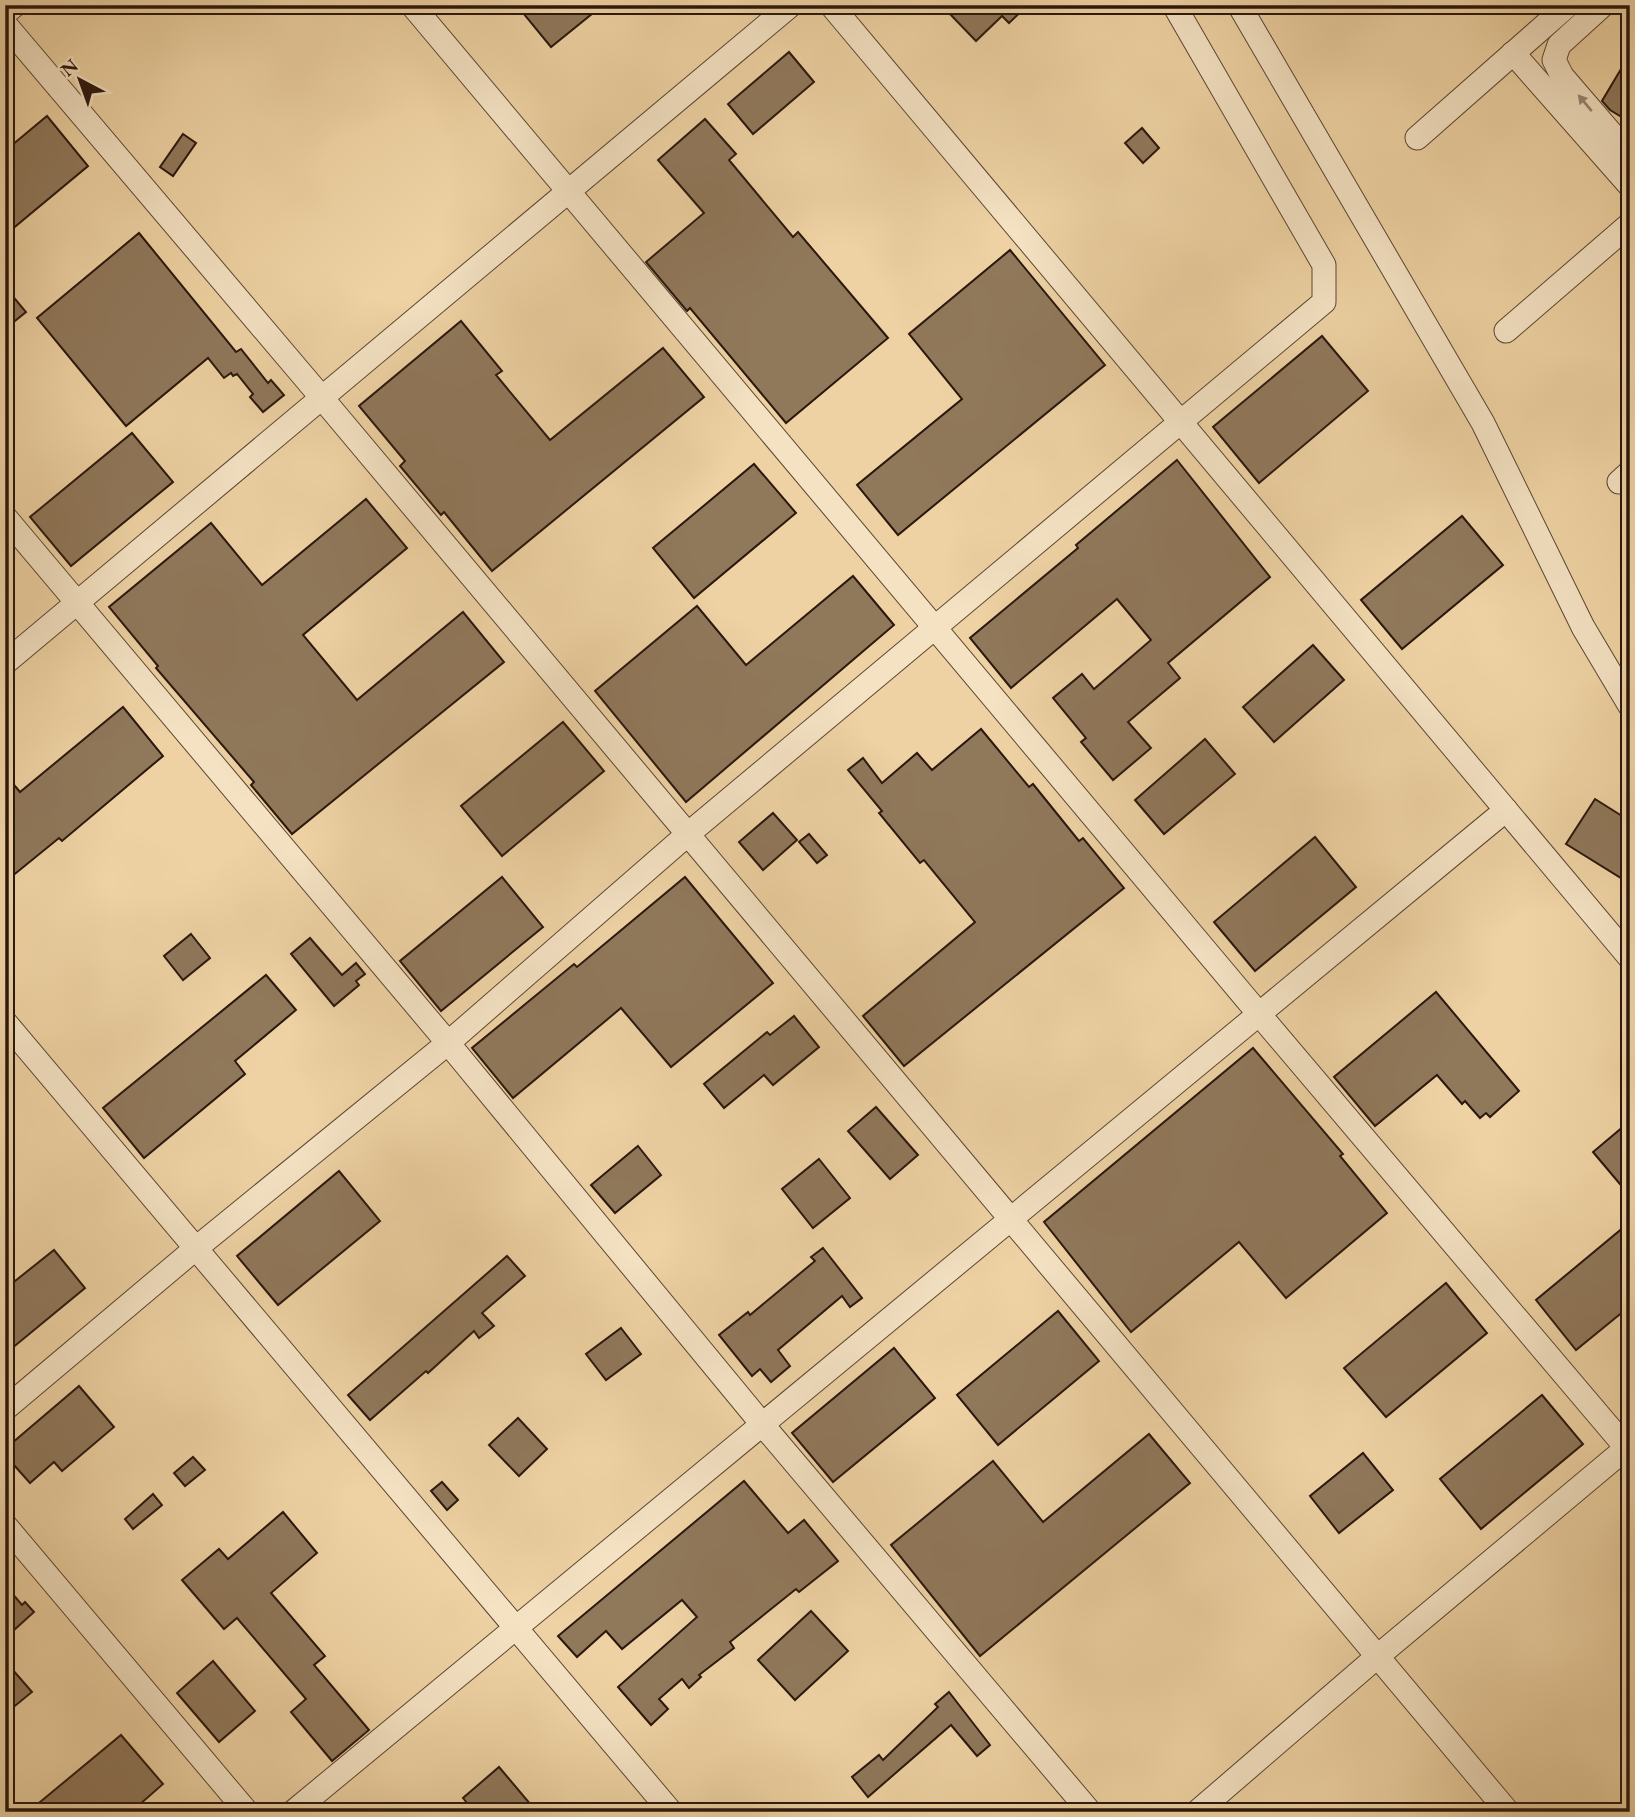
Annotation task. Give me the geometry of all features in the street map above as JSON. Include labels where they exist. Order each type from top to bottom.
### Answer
[{"type":"street","points":[[5,13],[15,5]]},
{"type":"street","points":[[412,5],[1259,1014],[1629,1448],[1378,1656],[1198,1812]]},
{"type":"street","points":[[5,663],[791,5]]},
{"type":"street","points":[[831,5],[1630,958]]},
{"type":"street","points":[[5,1409],[195,1249],[448,1043],[688,834],[1324,302],[1324,265],[1174,5]]},
{"type":"street","points":[[1239,5],[1483,423],[1583,627],[1630,706]]},
{"type":"street","points":[[1603,5],[1559,45],[1554,60],[1562,76],[1630,155]]},
{"type":"street","points":[[1418,138],[1567,6]]},
{"type":"street","points":[[5,24],[1508,1812]]},
{"type":"street","points":[[1513,53],[1630,186]]},
{"type":"street","points":[[1506,331],[1630,224]]},
{"type":"street","points":[[5,517],[448,1043],[762,1424],[1090,1812]]},
{"type":"street","points":[[293,1812],[1506,810]]},
{"type":"street","points":[[5,1022],[671,1812]]},
{"type":"street","points":[[5,1525],[247,1812]]},
{"type":"building","points":[[533,5],[603,5],[551,47],[523,13]]},
{"type":"building","points":[[955,5],[1028,5],[1009,23],[1002,16],[976,41],[948,12]]},
{"type":"building","points":[[789,52],[814,82],[753,134],[728,104]]},
{"type":"building","points":[[1630,54],[1630,122],[1610,110],[1602,101]]},
{"type":"building","points":[[47,116],[88,166],[5,235],[5,151]]},
{"type":"building","points":[[705,119],[736,154],[729,160],[793,237],[798,232],[888,338],[786,423],[690,308],[687,311],[646,262],[704,213],[658,160]]},
{"type":"building","points":[[1142,128],[1159,148],[1143,163],[1125,143]]},
{"type":"building","points":[[183,134],[196,143],[173,176],[160,167]]},
{"type":"building","points":[[139,233],[236,352],[241,349],[268,383],[271,380],[284,395],[263,412],[250,397],[253,394],[237,374],[233,376],[231,373],[224,378],[208,358],[126,426],[37,318]]},
{"type":"building","points":[[1010,250],[1105,365],[898,535],[857,485],[962,399],[909,334]]},
{"type":"building","points":[[5,287],[26,312],[5,329]]},
{"type":"building","points":[[461,321],[502,371],[496,375],[550,440],[663,348],[704,397],[492,571],[444,512],[441,515],[400,466],[405,461],[359,406]]},
{"type":"building","points":[[1322,336],[1368,391],[1259,483],[1213,427]]},
{"type":"building","points":[[132,433],[173,482],[71,566],[30,517]]},
{"type":"building","points":[[1177,460],[1270,577],[1168,663],[1180,678],[1128,722],[1151,748],[1113,780],[1081,742],[1086,738],[1053,698],[1082,674],[1094,689],[1151,640],[1117,599],[1011,688],[970,638],[1078,548],[1076,545]]},
{"type":"building","points":[[754,464],[796,513],[694,598],[653,548]]},
{"type":"building","points":[[366,499],[407,548],[303,635],[357,700],[463,612],[504,662],[292,834],[251,785],[254,782],[156,668],[158,666],[109,607],[211,523],[262,585]]},
{"type":"building","points":[[1462,516],[1503,565],[1402,649],[1361,600]]},
{"type":"building","points":[[853,576],[894,625],[686,802],[595,691],[697,606],[746,665]]},
{"type":"building","points":[[1313,645],[1344,680],[1274,742],[1243,707]]},
{"type":"building","points":[[123,707],[163,756],[62,841],[59,838],[5,882],[5,774],[20,792]]},
{"type":"building","points":[[563,722],[604,771],[502,856],[461,806]]},
{"type":"building","points":[[981,729],[1029,787],[1033,784],[1079,841],[1083,838],[1124,888],[904,1066],[863,1016],[975,922],[924,860],[920,863],[848,770],[863,758],[882,783],[917,753],[932,770]]},
{"type":"building","points":[[1205,739],[1235,774],[1164,834],[1135,800]]},
{"type":"building","points":[[1595,799],[1630,821],[1630,863],[1621,878],[1566,844]]},
{"type":"building","points":[[773,813],[797,840],[763,870],[739,842]]},
{"type":"building","points":[[809,834],[827,855],[817,863],[799,842]]},
{"type":"building","points":[[1315,837],[1356,887],[1255,971],[1214,922]]},
{"type":"building","points":[[502,877],[543,927],[441,1011],[400,961]]},
{"type":"building","points":[[685,877],[773,983],[671,1067],[621,1008],[513,1098],[472,1048],[574,964],[577,967]]},
{"type":"building","points":[[191,934],[210,958],[183,980],[164,956]]},
{"type":"building","points":[[310,938],[342,975],[356,963],[365,974],[356,981],[359,985],[334,1006],[291,954]]},
{"type":"building","points":[[266,975],[296,1010],[235,1061],[245,1074],[144,1158],[103,1108]]},
{"type":"building","points":[[1436,992],[1519,1091],[1490,1117],[1486,1113],[1480,1118],[1465,1101],[1462,1104],[1437,1075],[1375,1126],[1334,1077]]},
{"type":"building","points":[[794,1016],[819,1047],[773,1085],[764,1075],[724,1108],[704,1084],[767,1032],[770,1035]]},
{"type":"building","points":[[1253,1048],[1343,1154],[1340,1156],[1387,1213],[1286,1298],[1239,1242],[1131,1332],[1044,1222]]},
{"type":"building","points":[[876,1107],[918,1155],[890,1179],[848,1131]]},
{"type":"building","points":[[1630,1121],[1630,1196],[1593,1152]]},
{"type":"building","points":[[638,1146],[661,1175],[615,1213],[591,1185]]},
{"type":"building","points":[[819,1159],[850,1198],[813,1228],[782,1189]]},
{"type":"building","points":[[339,1171],[380,1221],[278,1305],[237,1256]]},
{"type":"building","points":[[1630,1222],[1630,1306],[1576,1350],[1536,1300]]},
{"type":"building","points":[[823,1248],[862,1298],[850,1307],[842,1296],[778,1350],[790,1366],[771,1382],[760,1369],[752,1376],[719,1335],[748,1312],[750,1315],[815,1261],[811,1257]]},
{"type":"building","points":[[54,1250],[85,1288],[5,1354],[5,1289]]},
{"type":"building","points":[[507,1256],[525,1276],[482,1313],[494,1326],[479,1338],[474,1331],[370,1420],[348,1395]]},
{"type":"building","points":[[1446,1283],[1487,1333],[1386,1417],[1344,1368]]},
{"type":"building","points":[[1058,1311],[1099,1361],[998,1445],[957,1395]]},
{"type":"building","points":[[621,1328],[641,1354],[606,1380],[586,1354]]},
{"type":"building","points":[[894,1348],[935,1398],[833,1482],[792,1433]]},
{"type":"building","points":[[79,1386],[114,1427],[62,1471],[54,1462],[30,1483],[5,1455],[5,1449]]},
{"type":"building","points":[[1542,1395],[1583,1444],[1481,1529],[1440,1479]]},
{"type":"building","points":[[518,1418],[547,1449],[519,1476],[489,1445]]},
{"type":"building","points":[[1149,1434],[1190,1483],[980,1656],[891,1545],[993,1461],[1043,1522]]},
{"type":"building","points":[[1363,1453],[1393,1490],[1339,1533],[1310,1496]]},
{"type":"building","points":[[193,1457],[205,1470],[185,1486],[174,1473]]},
{"type":"building","points":[[744,1481],[788,1533],[804,1520],[838,1561],[799,1592],[796,1589],[730,1642],[734,1648],[699,1675],[701,1677],[689,1688],[682,1679],[659,1699],[668,1709],[651,1725],[618,1687],[697,1617],[682,1600],[622,1649],[606,1631],[577,1657],[558,1636]]},
{"type":"building","points":[[442,1482],[458,1500],[447,1510],[431,1491]]},
{"type":"building","points":[[153,1494],[162,1505],[133,1529],[125,1519]]},
{"type":"building","points":[[283,1512],[317,1553],[271,1593],[325,1656],[314,1665],[369,1730],[332,1761],[291,1712],[306,1699],[237,1618],[224,1629],[182,1580],[219,1549],[228,1559]]},
{"type":"building","points":[[5,1585],[22,1605],[25,1602],[34,1612],[14,1630],[5,1621]]},
{"type":"building","points":[[811,1611],[848,1651],[795,1700],[758,1660]]},
{"type":"building","points":[[5,1661],[32,1692],[5,1714]]},
{"type":"building","points":[[213,1661],[255,1711],[219,1742],[177,1693]]},
{"type":"building","points":[[949,1692],[990,1745],[977,1756],[951,1725],[868,1797],[852,1777],[879,1755],[883,1760],[938,1707],[935,1704]]},
{"type":"building","points":[[121,1735],[163,1784],[131,1812],[28,1812]]},
{"type":"building","points":[[499,1767],[537,1812],[474,1812],[463,1798]]}]
